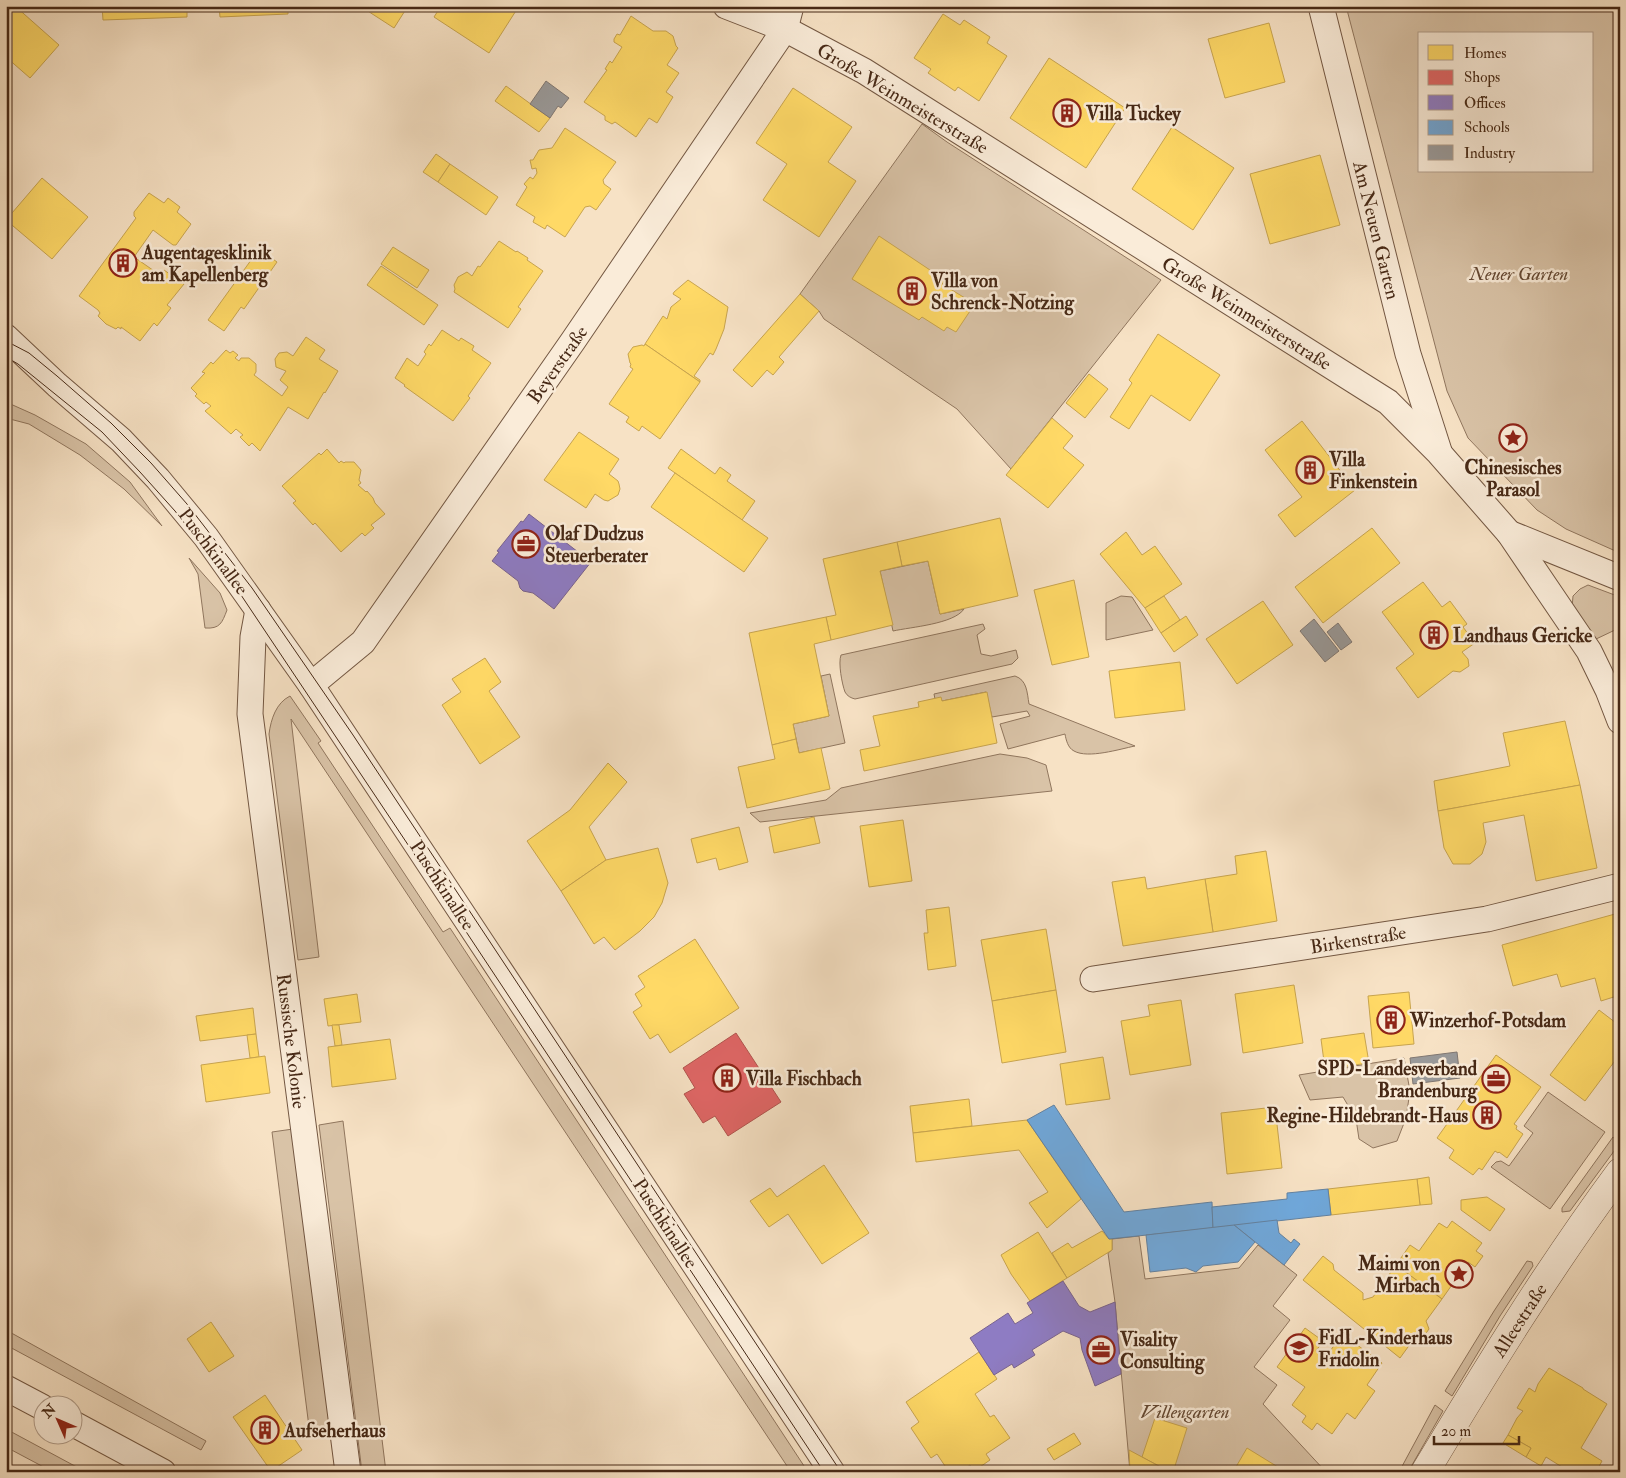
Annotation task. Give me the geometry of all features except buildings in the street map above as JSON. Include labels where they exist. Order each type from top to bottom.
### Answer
[{"type":"street","name":"Große Weinmeisterstraße","points":[[726,6],[788,17],[864,71],[1388,402],[1439,453],[1509,533],[1589,651],[1608,690],[1620,721]]},
{"type":"street","name":"Am Neuen Garten","points":[[1321,6],[1408,354],[1439,453]]},
{"type":"street","name":"Beyerstraße","points":[[312,685],[363,642],[578,333],[788,17]]},
{"type":"street","name":"Puschkinallee","points":[[6,337],[57,386],[121,440],[158,479],[206,537],[312,685],[832,1472]]},
{"type":"street","points":[[1509,533],[1620,578]]},
{"type":"street","name":"Russische Kolonie","points":[[258,610],[253,637],[250,714],[348,1472]]},
{"type":"street","name":"Birkenstraße","points":[[1093,979],[1487,919],[1620,886]]},
{"type":"street","name":"Alleestraße","points":[[1425,1472],[1510,1334],[1571,1241],[1620,1172]]},
{"type":"street","points":[[6,1388],[32,1402]]},
{"type":"street","points":[[82,1429],[163,1472]]},
{"type":"green space","name":"Neuer Garten","points":[[1346,6],[1620,6],[1620,553],[1566,529],[1537,510],[1468,438],[1447,391]]},
{"type":"green space","points":[[922,124],[1161,280],[1011,469],[957,409],[824,319],[819,311],[800,294]]},
{"type":"green space","points":[[6,402],[35,415],[86,444],[130,482],[162,526],[124,489],[80,455],[29,424],[6,418]]},
{"type":"green space","points":[[189,558],[220,593],[227,610],[222,622],[217,626],[205,628],[198,574]]},
{"type":"green space","points":[[928,561],[940,614],[964,609],[959,614],[942,621],[893,631],[880,571]]},
{"type":"green space","points":[[1588,585],[1620,597],[1620,636],[1615,630],[1594,640],[1572,608],[1573,596],[1580,589]]},
{"type":"green space","points":[[1121,596],[1132,597],[1153,630],[1106,640],[1106,603]]},
{"type":"green space","points":[[983,624],[985,629],[977,635],[981,654],[991,656],[1016,650],[1018,658],[1012,664],[855,699],[849,697],[845,692],[840,668],[841,655]]},
{"type":"green space","points":[[830,674],[845,743],[799,753],[793,724],[829,716],[821,676]]},
{"type":"green space","points":[[1015,676],[1024,683],[1029,704],[1135,746],[1104,753],[1080,753],[1070,748],[1065,734],[1008,749],[1000,724],[1030,716],[1027,711],[992,717],[986,692],[942,701],[935,699],[934,694]]},
{"type":"green space","points":[[290,696],[321,741],[318,743],[443,932],[450,928],[808,1472],[791,1472],[291,719],[319,957],[298,960],[269,734],[275,712],[281,703]]},
{"type":"green space","points":[[1000,754],[1027,758],[1046,765],[1052,791],[760,822],[750,813],[826,800],[841,788]]},
{"type":"green space","points":[[1404,1058],[1410,1091],[1406,1118],[1397,1141],[1373,1148],[1359,1139],[1356,1119],[1343,1097],[1310,1100],[1299,1075]]},
{"type":"green space","points":[[1548,1092],[1605,1132],[1550,1209],[1491,1167],[1496,1162],[1501,1161],[1509,1166],[1533,1133],[1524,1126]]},
{"type":"green space","points":[[343,1121],[386,1472],[362,1472],[319,1125]]},
{"type":"green space","points":[[293,1129],[332,1422],[310,1435],[272,1132]]},
{"type":"green space","points":[[1613,1137],[1620,1143],[1570,1211],[1562,1212],[1562,1208]]},
{"type":"green space","name":"Villengarten","points":[[1139,1236],[1145,1279],[1239,1268],[1258,1245],[1297,1275],[1273,1306],[1290,1320],[1254,1367],[1277,1385],[1263,1404],[1326,1472],[1130,1472],[1115,1302],[1108,1253],[1112,1250],[1112,1239]]},
{"type":"green space","points":[[1527,1261],[1532,1262],[1533,1266],[1500,1316],[1452,1396],[1445,1391]]},
{"type":"green space","points":[[6,1330],[206,1441],[201,1450],[6,1345]]},
{"type":"green space","points":[[1435,1405],[1443,1411],[1408,1472],[1399,1472]]},
{"type":"green space","points":[[6,1429],[32,1443],[32,1446],[38,1446],[86,1472],[53,1472],[6,1447]]},
{"type":"tram line","points":[[6,341],[29,353],[57,376],[111,423],[151,463],[187,504],[252,588],[353,735],[841,1472]]},
{"type":"tram line","points":[[6,357],[18,364],[102,432],[175,511],[241,595],[824,1472]]},
{"type":"place","name":"Villa Tuckey","points":[[1067,113]]},
{"type":"place","name":"Augentagesklinik am Kapellenberg","points":[[123,263]]},
{"type":"place","name":"Villa von Schrenck-Notzing","points":[[912,291]]},
{"type":"place","name":"Chinesisches Parasol","points":[[1513,438]]},
{"type":"place","name":"Villa Finkenstein","points":[[1310,470]]},
{"type":"place","name":"Olaf Dudzus Steuerberater","points":[[526,544]]},
{"type":"place","name":"Landhaus Gericke","points":[[1434,635]]},
{"type":"place","name":"Winzerhof-Potsdam","points":[[1391,1020]]},
{"type":"place","name":"Villa Fischbach","points":[[727,1078]]},
{"type":"place","name":"SPD-Landesverband Brandenburg","points":[[1496,1079]]},
{"type":"place","name":"Regine-Hildebrandt-Haus","points":[[1487,1115]]},
{"type":"place","name":"Maimi von Mirbach","points":[[1459,1274]]},
{"type":"place","name":"FidL-Kinderhaus Fridolin","points":[[1299,1348]]},
{"type":"place","name":"Visality Consulting","points":[[1101,1350]]},
{"type":"place","name":"Aufseherhaus","points":[[265,1430]]}]
